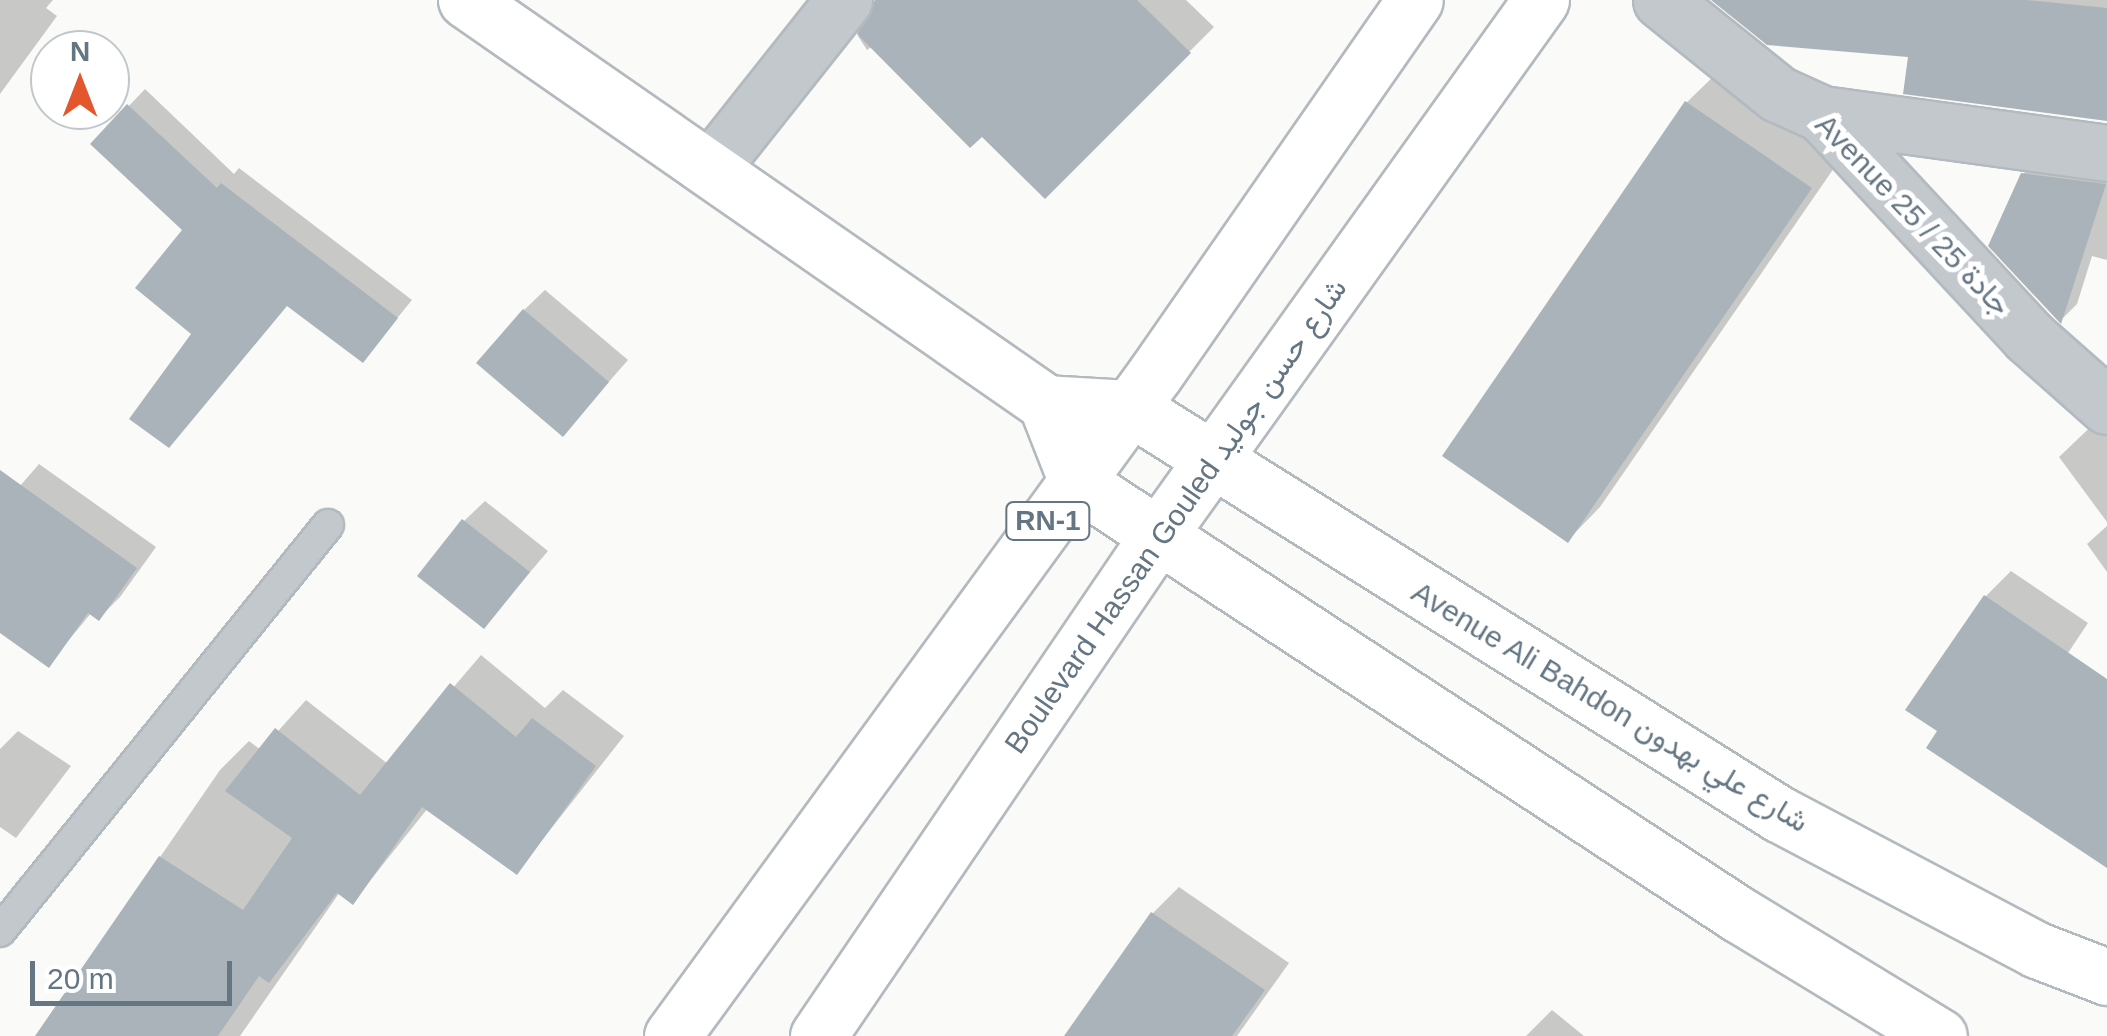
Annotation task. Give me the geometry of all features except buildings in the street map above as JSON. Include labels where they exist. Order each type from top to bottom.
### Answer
[{"type":"main road","points":[[466,0],[1046,404],[1130,408]]},
{"type":"main road","name":"RN-1","points":[[672,1036],[1077,482],[1415,0]]},
{"type":"main road","name":"Boulevard Hassan Gouled شارع حسن جوليد","points":[[818,1036],[1157,537],[1540,0]]},
{"type":"main road","points":[[1046,404],[1077,482],[1157,537],[1939,1036]]},
{"type":"main road","name":"Avenue Ali Bahdon شارع علي بهدون","points":[[1130,408],[1779,814],[2038,950],[2107,976]]},
{"type":"street","points":[[710,169],[844,0]]},
{"type":"street","name":"Avenue 25 / جادة 25","points":[[1661,0],[1778,94],[1822,114],[2028,336],[2107,406]]},
{"type":"street","points":[[1822,114],[2107,153]]},
{"type":"lane","points":[[0,930],[328,525]]}]
